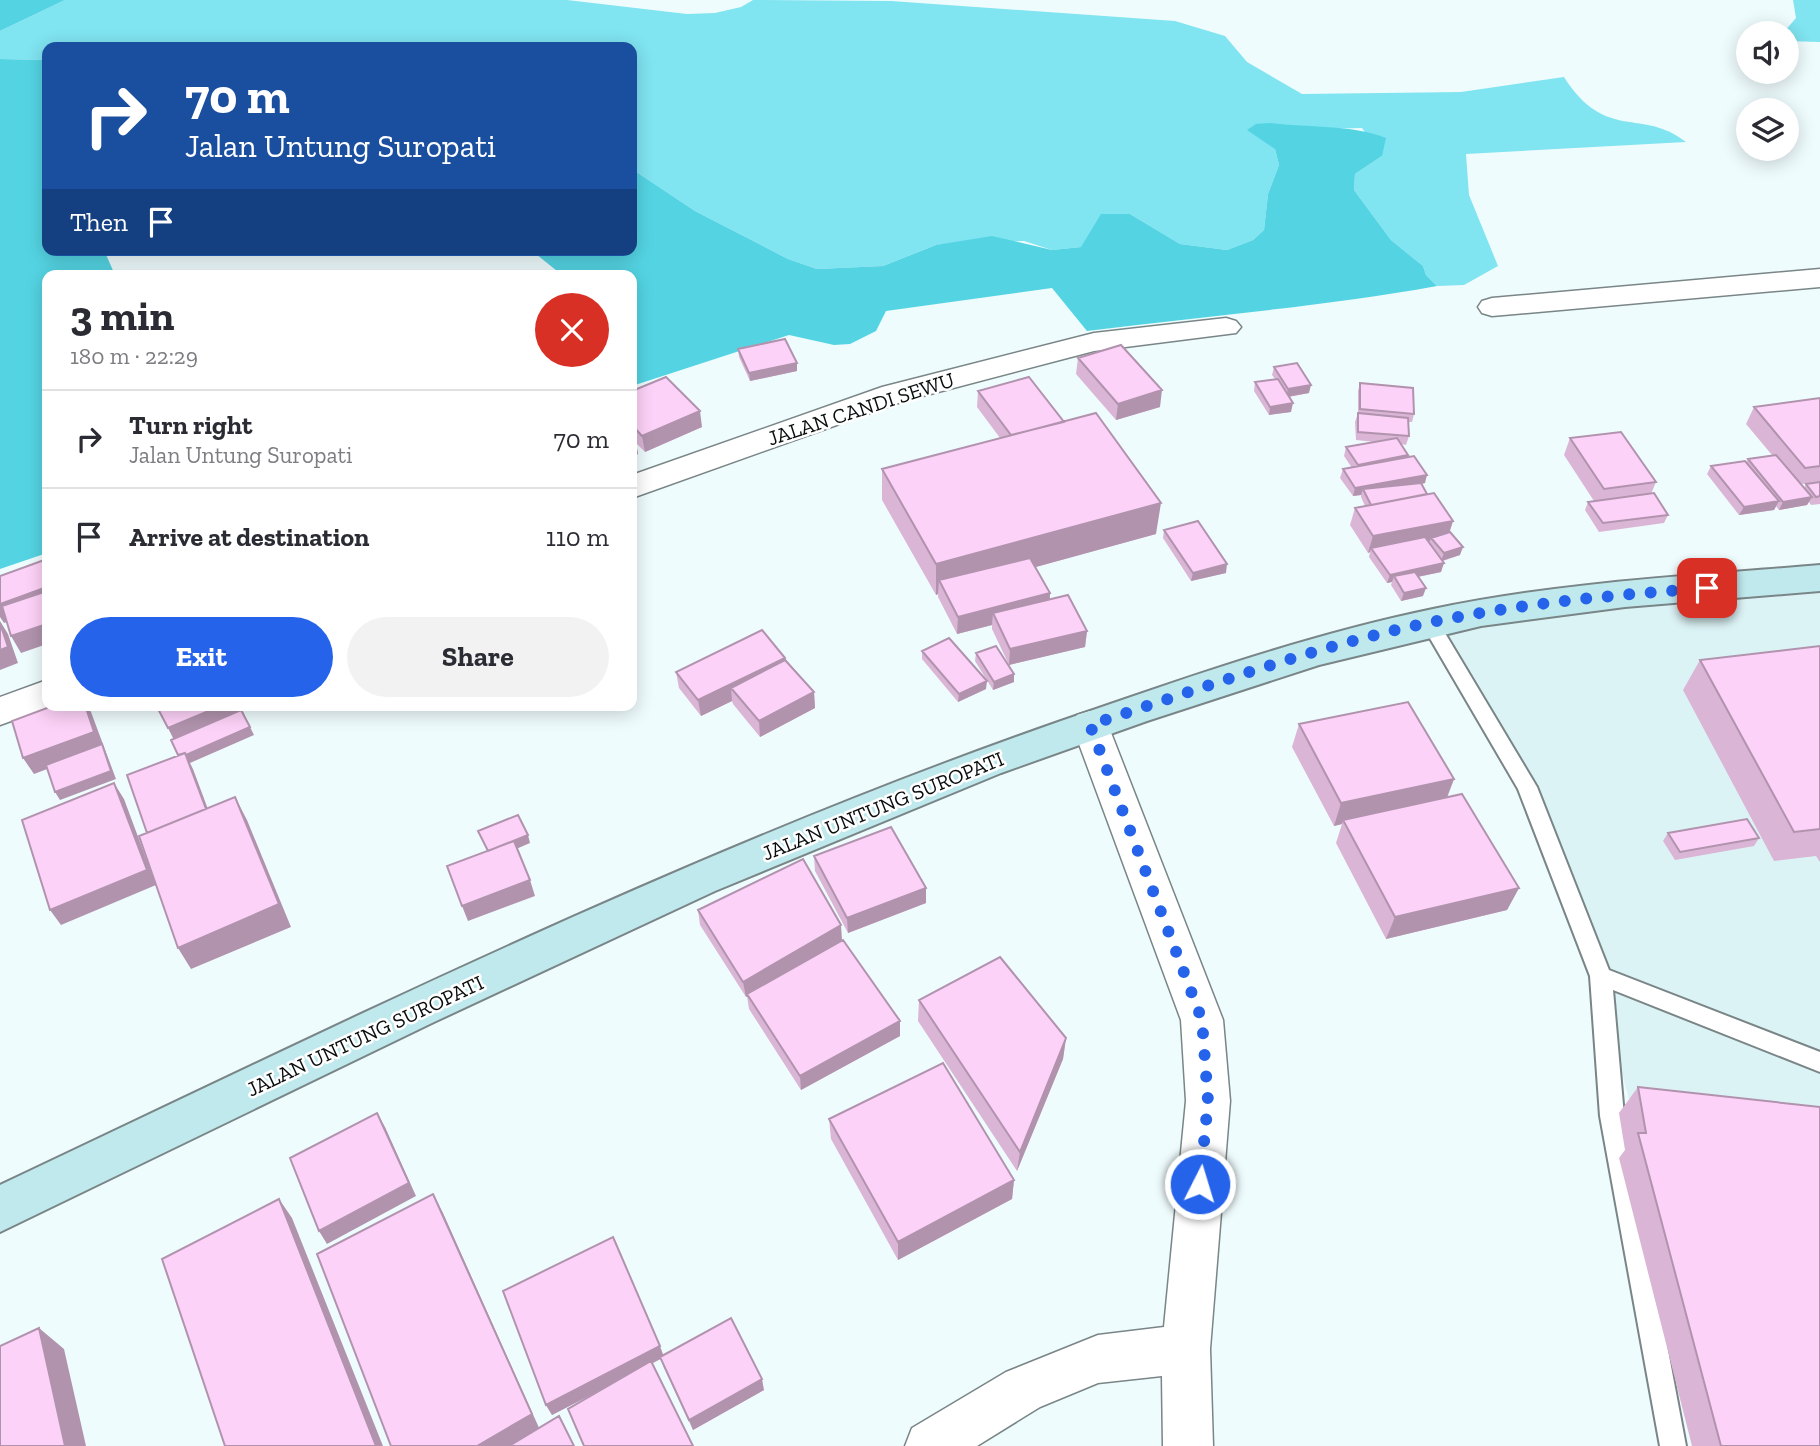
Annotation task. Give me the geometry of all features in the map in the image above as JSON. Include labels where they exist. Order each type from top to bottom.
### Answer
[{"type":"main road","name":"JALAN UNTUNG SUROPATI","points":[[0,1209],[589,929],[929,783],[1090,725],[1270,665],[1430,623],[1557,600],[1820,578]]},
{"type":"street","points":[[1492,307],[1820,278]]},
{"type":"street","name":"JALAN CANDI SEWU","points":[[637,485],[893,394],[1094,342],[1226,327]]},
{"type":"street","points":[[0,710],[42,696]]},
{"type":"street","points":[[1090,725],[1202,1020],[1208,1101],[1186,1349],[1188,1446]]},
{"type":"street","points":[[930,1446],[1023,1389],[1098,1359],[1186,1349]]},
{"type":"lane","points":[[1430,623],[1527,787],[1601,976],[1612,1116],[1673,1446]]},
{"type":"lane","points":[[1601,976],[1820,1062]]},
{"type":"shaded area","points":[[0,0],[65,0],[0,31]]},
{"type":"shaded area","points":[[65,0],[567,0],[687,14],[715,13],[741,7],[753,0],[891,1],[1175,21],[1225,36],[1247,62],[1302,94],[1461,92],[1564,77],[1579,97],[1595,110],[1609,117],[1654,126],[1686,142],[1466,154],[1469,195],[1498,266],[1464,285],[1437,286],[1426,275],[1423,266],[1391,240],[1354,190],[1355,174],[1382,156],[1362,128],[1319,129],[1275,149],[1279,165],[1268,194],[1264,230],[1253,240],[1227,250],[1180,244],[1130,214],[1081,247],[1052,250],[1024,241],[936,245],[883,266],[817,269],[788,259],[695,211],[637,172],[637,42],[42,42],[42,60],[0,59],[0,31]]},
{"type":"shaded area","points":[[1793,0],[1820,0],[1820,42],[1799,41],[1799,21],[1793,21],[1796,18]]},
{"type":"shaded area","points":[[0,59],[42,60],[42,256],[107,256],[113,270],[42,270],[42,555],[0,569]]},
{"type":"shaded area","points":[[1256,124],[1344,128],[1386,138],[1382,156],[1355,174],[1354,190],[1391,240],[1423,266],[1426,275],[1437,286],[1306,306],[1087,331],[1052,288],[886,311],[876,331],[850,344],[834,345],[789,335],[637,384],[637,270],[556,270],[538,256],[637,256],[637,172],[695,211],[788,259],[817,269],[883,266],[936,245],[992,236],[1052,250],[1081,247],[1101,214],[1130,214],[1180,244],[1227,250],[1253,240],[1264,230],[1268,194],[1279,165],[1275,149],[1247,130]]},
{"type":"shaded area","points":[[1820,564],[1820,1446],[1719,1446],[1619,1061],[1522,799],[1423,614],[1669,577]]},
{"type":"building","points":[[785,339],[797,363],[749,373],[738,349]]},
{"type":"building","points":[[1121,345],[1162,390],[1118,404],[1078,358]]},
{"type":"building","points":[[1297,363],[1311,385],[1288,389],[1274,367]]},
{"type":"building","points":[[666,377],[700,411],[642,436],[637,430],[637,389]]},
{"type":"building","points":[[1029,377],[1064,422],[1011,435],[978,391]]},
{"type":"building","points":[[1278,379],[1293,403],[1270,407],[1255,382]]},
{"type":"building","points":[[1360,383],[1413,388],[1414,414],[1360,409]]},
{"type":"building","points":[[1820,398],[1820,466],[1805,468],[1754,407]]},
{"type":"building","points":[[1096,413],[1161,503],[936,564],[882,469]]},
{"type":"building","points":[[1358,413],[1408,418],[1409,436],[1358,432]]},
{"type":"building","points":[[1621,432],[1656,482],[1604,489],[1570,438]]},
{"type":"building","points":[[1397,438],[1408,455],[1358,465],[1346,447]]},
{"type":"building","points":[[1776,455],[1812,497],[1783,502],[1748,459]]},
{"type":"building","points":[[1414,456],[1427,475],[1355,488],[1343,469]]},
{"type":"building","points":[[1745,461],[1779,501],[1744,507],[1711,466]]},
{"type":"building","points":[[1820,482],[1820,496],[1816,497],[1806,484]]},
{"type":"building","points":[[1421,483],[1427,494],[1371,505],[1363,489]]},
{"type":"building","points":[[1434,493],[1453,521],[1373,536],[1355,508]]},
{"type":"building","points":[[1654,493],[1668,515],[1603,523],[1588,502]]},
{"type":"building","points":[[1198,521],[1227,564],[1193,573],[1164,530]]},
{"type":"building","points":[[1450,532],[1463,547],[1444,553],[1431,538]]},
{"type":"building","points":[[1425,537],[1444,563],[1390,575],[1371,548]]},
{"type":"building","points":[[1030,558],[1050,593],[958,617],[939,580]]},
{"type":"building","points":[[42,561],[42,589],[0,604],[0,576]]},
{"type":"building","points":[[1415,572],[1426,588],[1404,593],[1394,576]]},
{"type":"building","points":[[42,593],[42,626],[11,636],[2,606]]},
{"type":"building","points":[[1068,595],[1087,631],[1010,649],[993,613]]},
{"type":"building","points":[[0,623],[8,647],[0,650]]},
{"type":"building","points":[[762,630],[785,658],[698,700],[676,672]]},
{"type":"building","points":[[949,638],[987,681],[959,694],[922,651]]},
{"type":"building","points":[[996,646],[1014,674],[994,682],[976,653]]},
{"type":"building","points":[[1820,646],[1820,829],[1794,832],[1700,660]]},
{"type":"building","points":[[785,660],[814,692],[759,721],[731,688]]},
{"type":"building","points":[[1408,702],[1454,779],[1341,803],[1299,724]]},
{"type":"building","points":[[42,710],[87,711],[94,732],[23,758],[12,721]]},
{"type":"building","points":[[159,711],[209,711],[168,728]]},
{"type":"building","points":[[239,711],[242,711],[250,727],[186,755],[178,755],[171,740]]},
{"type":"building","points":[[102,744],[111,771],[55,792],[46,765]]},
{"type":"building","points":[[185,753],[206,809],[147,833],[127,775]]},
{"type":"building","points":[[114,783],[147,870],[50,910],[22,820]]},
{"type":"building","points":[[1462,794],[1519,888],[1395,917],[1343,820]]},
{"type":"building","points":[[235,797],[279,904],[178,948],[139,836]]},
{"type":"building","points":[[518,815],[528,835],[488,851],[478,831]]},
{"type":"building","points":[[1747,819],[1759,838],[1680,852],[1668,833]]},
{"type":"building","points":[[891,827],[926,888],[847,918],[814,856]]},
{"type":"building","points":[[514,841],[530,880],[462,906],[447,866]]},
{"type":"building","points":[[803,859],[841,925],[743,982],[698,910]]},
{"type":"building","points":[[843,940],[900,1021],[800,1076],[747,994]]},
{"type":"building","points":[[1000,957],[1066,1038],[1020,1152],[919,1000]]},
{"type":"building","points":[[943,1063],[1014,1180],[898,1242],[829,1119]]},
{"type":"building","points":[[1638,1087],[1820,1107],[1820,1446],[1721,1446],[1638,1133],[1646,1133]]},
{"type":"building","points":[[377,1113],[409,1183],[319,1231],[290,1158]]},
{"type":"building","points":[[433,1194],[532,1414],[477,1446],[391,1446],[317,1254]]},
{"type":"building","points":[[279,1199],[376,1446],[225,1446],[162,1259]]},
{"type":"building","points":[[613,1237],[660,1346],[546,1405],[503,1291]]},
{"type":"building","points":[[731,1318],[762,1379],[689,1420],[660,1357]]},
{"type":"building","points":[[39,1328],[65,1446],[0,1446],[0,1346]]},
{"type":"building","points":[[651,1361],[693,1446],[584,1446],[568,1409]]},
{"type":"building","points":[[559,1416],[574,1446],[509,1446]]},
{"type":"route","points":[[1200,1184],[1208,1101],[1202,1020],[1181,958],[1090,725],[1270,665],[1430,623],[1557,600],[1707,588]]}]
